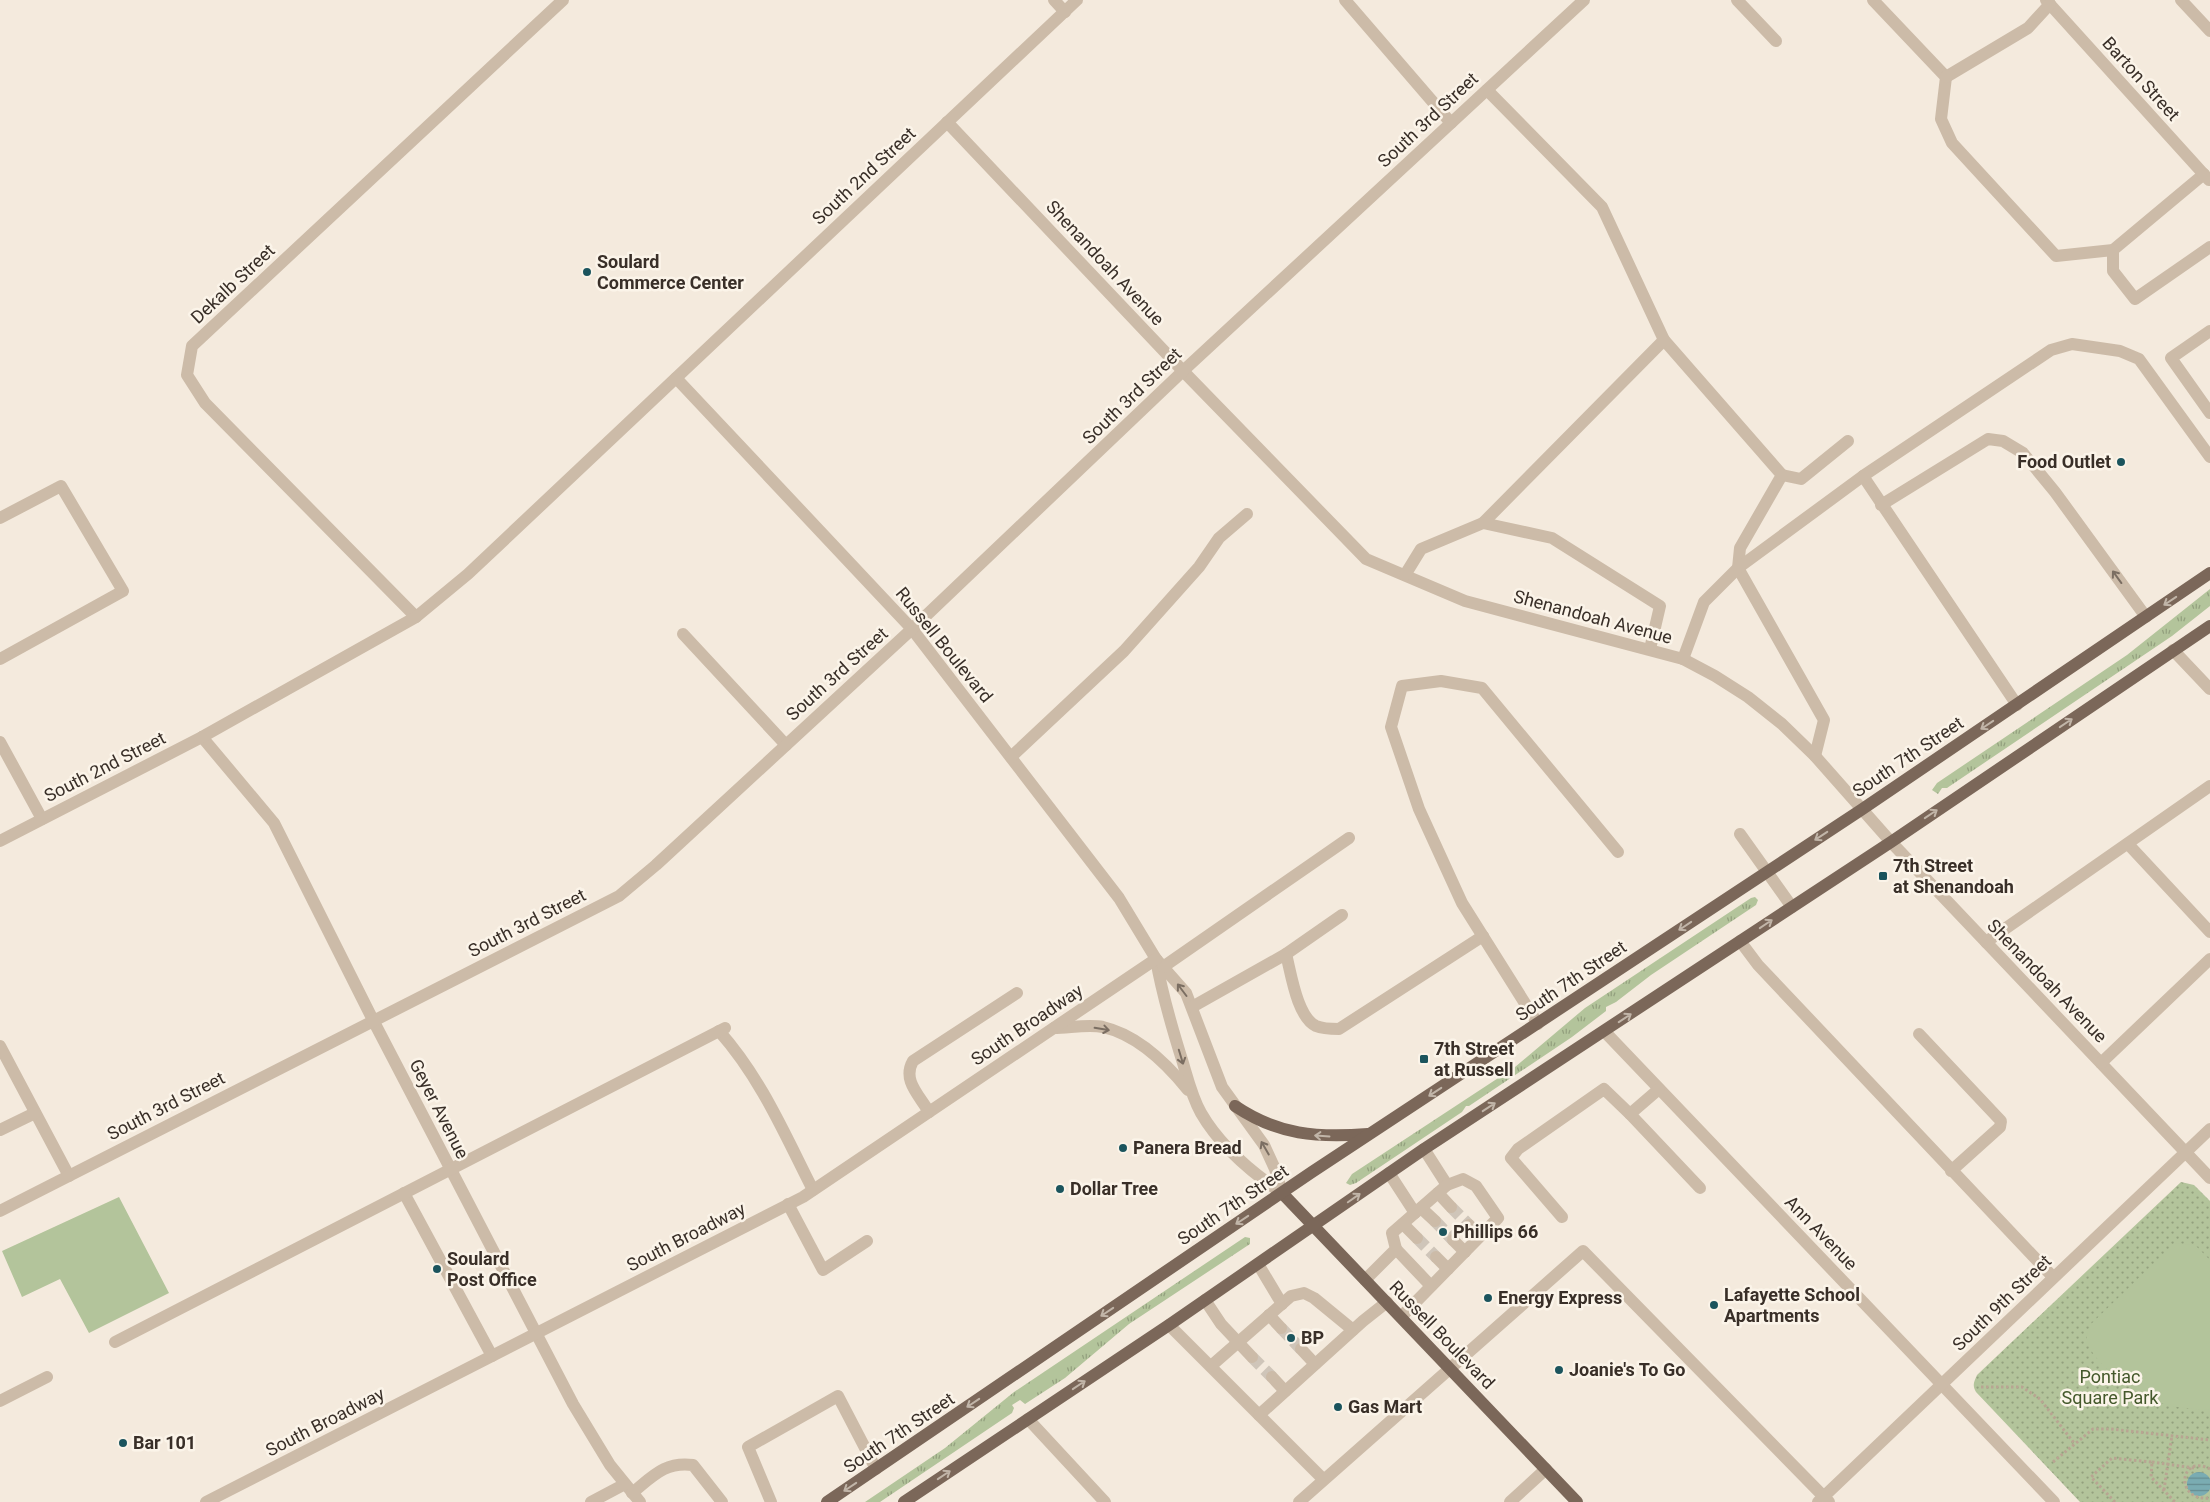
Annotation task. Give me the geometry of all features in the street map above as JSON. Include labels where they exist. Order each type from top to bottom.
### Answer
[{"type":"main road","name":"South 7th Street","points":[[827,1502],[1282,1193],[1861,810],[2210,573]]},
{"type":"main road","points":[[904,1502],[1169,1325],[1424,1149],[1605,1032],[1891,842],[2210,626]]},
{"type":"main road","points":[[1235,1106],[1268,1125],[1286,1131],[1336,1137],[1370,1134]]},
{"type":"main road","name":"Russell Boulevard","points":[[1282,1193],[1577,1502]]},
{"type":"street","name":"Dekalb Street","points":[[416,617],[204,403],[187,375],[192,346],[562,0]]},
{"type":"street","points":[[1054,0],[1065,12]]},
{"type":"street","name":"South 2nd Street","points":[[0,841],[202,737],[225,722],[416,617],[468,574],[1077,0]]},
{"type":"street","points":[[1345,0],[1451,123]]},
{"type":"street","name":"South 3rd Street","points":[[0,1211],[619,896],[656,865],[912,629],[1183,371],[1584,0]]},
{"type":"street","points":[[1737,0],[1776,41]]},
{"type":"street","points":[[1873,0],[1946,76]]},
{"type":"street","points":[[2181,0],[2210,31]]},
{"type":"street","points":[[1946,76],[2028,28],[2048,2]]},
{"type":"street","name":"Barton Street","points":[[2048,2],[2207,178]]},
{"type":"street","points":[[1946,76],[1941,119],[1952,143],[2056,256],[2113,250],[2207,178]]},
{"type":"street","points":[[1487,90],[1602,207],[1664,340],[1782,475],[1801,479],[1848,441]]},
{"type":"street","name":"Shenandoah Avenue","points":[[947,122],[1183,371],[1366,559],[1465,601],[1683,659],[1748,697],[1782,724],[1815,756],[1861,810],[2210,1178]]},
{"type":"street","points":[[2113,250],[2113,271],[2135,300],[2210,247]]},
{"type":"street","points":[[2210,331],[2171,358],[2210,414]]},
{"type":"street","points":[[1405,575],[1421,549],[1483,523],[1664,340]]},
{"type":"street","points":[[1683,659],[1704,602],[1738,568],[1863,476],[2051,350],[2072,344],[2120,350],[2139,359],[2210,457]]},
{"type":"street","name":"Russell Boulevard","points":[[676,378],[912,629],[1119,898],[1159,963],[1186,993],[1214,1070],[1235,1106],[1264,1145],[1275,1169],[1282,1193]]},
{"type":"street","points":[[1881,505],[1988,439],[2004,441],[2023,453],[2055,492],[2146,617]]},
{"type":"street","points":[[1782,475],[1740,548],[1738,568],[1824,720],[1815,756]]},
{"type":"street","points":[[1863,476],[2017,705]]},
{"type":"street","points":[[0,518],[61,486],[123,591],[0,659]]},
{"type":"street","points":[[1011,758],[1124,651],[1199,567],[1219,538],[1247,514]]},
{"type":"street","points":[[1483,523],[1552,538],[1660,606],[1650,649]]},
{"type":"street","points":[[682,634],[772,727],[786,745]]},
{"type":"street","points":[[2173,650],[2210,689]]},
{"type":"street","points":[[1538,1024],[1462,903],[1420,809],[1391,727],[1402,686],[1441,681],[1482,688],[1618,852]]},
{"type":"street","name":"Geyer Avenue","points":[[202,737],[274,823],[374,1022],[536,1334],[590,1435],[632,1493]]},
{"type":"street","points":[[0,742],[42,819]]},
{"type":"street","points":[[1986,942],[2210,786]]},
{"type":"street","points":[[1740,834],[1792,907]]},
{"type":"street","name":"South Broadway","points":[[206,1502],[813,1190],[1054,1028],[1159,963],[1349,838]]},
{"type":"street","points":[[2128,844],[2210,932]]},
{"type":"street","points":[[1192,1008],[1286,954],[1342,916]]},
{"type":"street","points":[[1286,954],[1301,1011],[1314,1025],[1325,1029],[1339,1029],[1482,936]]},
{"type":"street","points":[[1740,941],[1758,965],[2053,1277]]},
{"type":"street","points":[[2101,1063],[2210,959]]},
{"type":"street","name":"Russell Boulevard","points":[[1159,963],[1164,1003],[1194,1098],[1202,1114],[1222,1142],[1260,1178],[1282,1193]]},
{"type":"street","points":[[929,1112],[908,1078],[908,1070],[913,1061],[1017,993]]},
{"type":"street","points":[[1054,1028],[1102,1027],[1128,1036],[1174,1073],[1194,1098]]},
{"type":"street","points":[[115,1342],[722,1030],[764,1092],[813,1190]]},
{"type":"street","name":"Ann Avenue","points":[[1605,1032],[2054,1502]]},
{"type":"street","points":[[1919,1034],[2001,1121],[2000,1128],[1951,1171]]},
{"type":"street","points":[[0,1046],[5,1067],[35,1113],[68,1176]]},
{"type":"street","points":[[1562,1217],[1512,1158],[1518,1149],[1604,1089],[1700,1188]]},
{"type":"street","points":[[1630,1114],[1659,1089]]},
{"type":"street","points":[[0,1130],[35,1113]]},
{"type":"street","name":"South 9th Street","points":[[1823,1500],[2053,1277],[2210,1129]]},
{"type":"street","points":[[1424,1149],[1451,1206]]},
{"type":"street","points":[[1389,1174],[1418,1210],[1435,1221]]},
{"type":"street","points":[[1401,1317],[1498,1218],[1476,1186],[1463,1179],[1442,1189],[1392,1233],[1396,1249],[1431,1286]]},
{"type":"street","points":[[404,1194],[492,1356]]},
{"type":"street","points":[[788,1204],[823,1270],[867,1242]]},
{"type":"street","points":[[1403,1224],[1417,1238]]},
{"type":"street","points":[[1470,1225],[1480,1236]]},
{"type":"street","points":[[1453,1240],[1465,1252]]},
{"type":"street","points":[[1365,1280],[1396,1249]]},
{"type":"street","points":[[1299,1502],[1323,1479],[1451,1370],[1583,1251],[1823,1500]]},
{"type":"street","points":[[1436,1257],[1448,1269]]},
{"type":"street","points":[[1258,1264],[1282,1304]]},
{"type":"street","points":[[1211,1366],[1291,1296],[1304,1293],[1314,1298],[1353,1330]]},
{"type":"street","points":[[1204,1300],[1238,1343],[1252,1357]]},
{"type":"street","points":[[1259,1415],[1353,1330],[1387,1302]]},
{"type":"street","points":[[1269,1315],[1281,1328]]},
{"type":"street","points":[[1169,1325],[1323,1479]]},
{"type":"street","points":[[1301,1349],[1315,1364]]},
{"type":"street","points":[[0,1401],[47,1377]]},
{"type":"street","points":[[1272,1377],[1285,1391]]},
{"type":"street","points":[[772,1502],[748,1447],[838,1396],[876,1469]]},
{"type":"street","points":[[1028,1419],[1106,1502]]},
{"type":"street","points":[[591,1502],[632,1493],[662,1470],[679,1463],[693,1465],[722,1502]]},
{"type":"street","points":[[1510,1502],[1546,1470]]},
{"type":"path","points":[[1981,1387],[2022,1387],[2040,1399],[2074,1443]]},
{"type":"path","points":[[2054,1462],[2074,1443],[2093,1429],[2112,1429],[2210,1440]]},
{"type":"path","points":[[2164,1490],[2172,1435]]},
{"type":"path","points":[[2115,1502],[2091,1478],[2112,1458],[2195,1468]]},
{"type":"path","points":[[2152,1462],[2151,1477],[2175,1502]]},
{"type":"path","points":[[2210,1469],[2200,1466],[2195,1468],[2186,1475],[2184,1480],[2186,1491],[2190,1496],[2200,1500],[2210,1498]]},
{"type":"path","points":[[2206,1502],[2210,1498]]},
{"type":"green space","points":[[2210,589],[2210,606],[2172,636],[1947,788],[1942,788],[1938,794],[1932,790],[1937,783],[2127,655]]},
{"type":"green space","points":[[1755,897],[1758,900],[1756,905],[1606,1007],[1606,1011],[1572,1037],[1469,1106],[1466,1106],[1462,1112],[1356,1183],[1350,1185],[1346,1183],[1352,1174],[1515,1067],[1585,1008]]},
{"type":"green space","name":"Pontiac Square Park","points":[[2181,1182],[2194,1185],[2210,1201],[2210,1502],[2080,1502],[1976,1392],[1974,1382],[1977,1375]]},
{"type":"green space","points":[[119,1197],[169,1293],[89,1333],[60,1279],[22,1297],[2,1251]]},
{"type":"green space","points":[[1245,1237],[1250,1238],[1250,1244],[1129,1324],[1065,1378],[1025,1404],[1020,1400],[1012,1405],[1014,1408],[1012,1413],[880,1502],[865,1502],[945,1448],[1014,1392]]},
{"type":"green space","points":[[2175,1243],[2195,1245],[2210,1260],[2210,1410],[2167,1405],[2141,1393],[2106,1368],[2090,1348],[2087,1339],[2090,1325]]},
{"type":"water","points":[[2199,1472],[2208,1475],[2211,1484],[2208,1493],[2199,1496],[2190,1493],[2187,1484],[2190,1475]]},
{"type":"tunnel","points":[[1451,1207],[1469,1225]]},
{"type":"tunnel","points":[[1435,1221],[1453,1240]]},
{"type":"tunnel","points":[[1417,1238],[1436,1257]]},
{"type":"tunnel","points":[[1281,1328],[1301,1349]]},
{"type":"tunnel","points":[[1252,1357],[1272,1377]]},
{"type":"place","name":"Soulard Commerce Center","points":[[587,272]]},
{"type":"place","name":"Food Outlet","points":[[2121,462]]},
{"type":"place","name":"7th Street at Shenandoah","points":[[1883,876]]},
{"type":"place","name":"7th Street at Russell","points":[[1424,1059]]},
{"type":"place","name":"Panera Bread","points":[[1123,1148]]},
{"type":"place","name":"Dollar Tree","points":[[1060,1189]]},
{"type":"place","name":"Phillips 66","points":[[1443,1232]]},
{"type":"place","name":"Soulard Post Office","points":[[437,1269]]},
{"type":"place","name":"Energy Express","points":[[1488,1298]]},
{"type":"place","name":"Lafayette School Apartments","points":[[1714,1305]]},
{"type":"place","name":"BP","points":[[1291,1338]]},
{"type":"place","name":"Joanie's To Go","points":[[1559,1370]]},
{"type":"place","name":"Gas Mart","points":[[1338,1407]]},
{"type":"place","name":"Bar 101","points":[[123,1443]]}]
